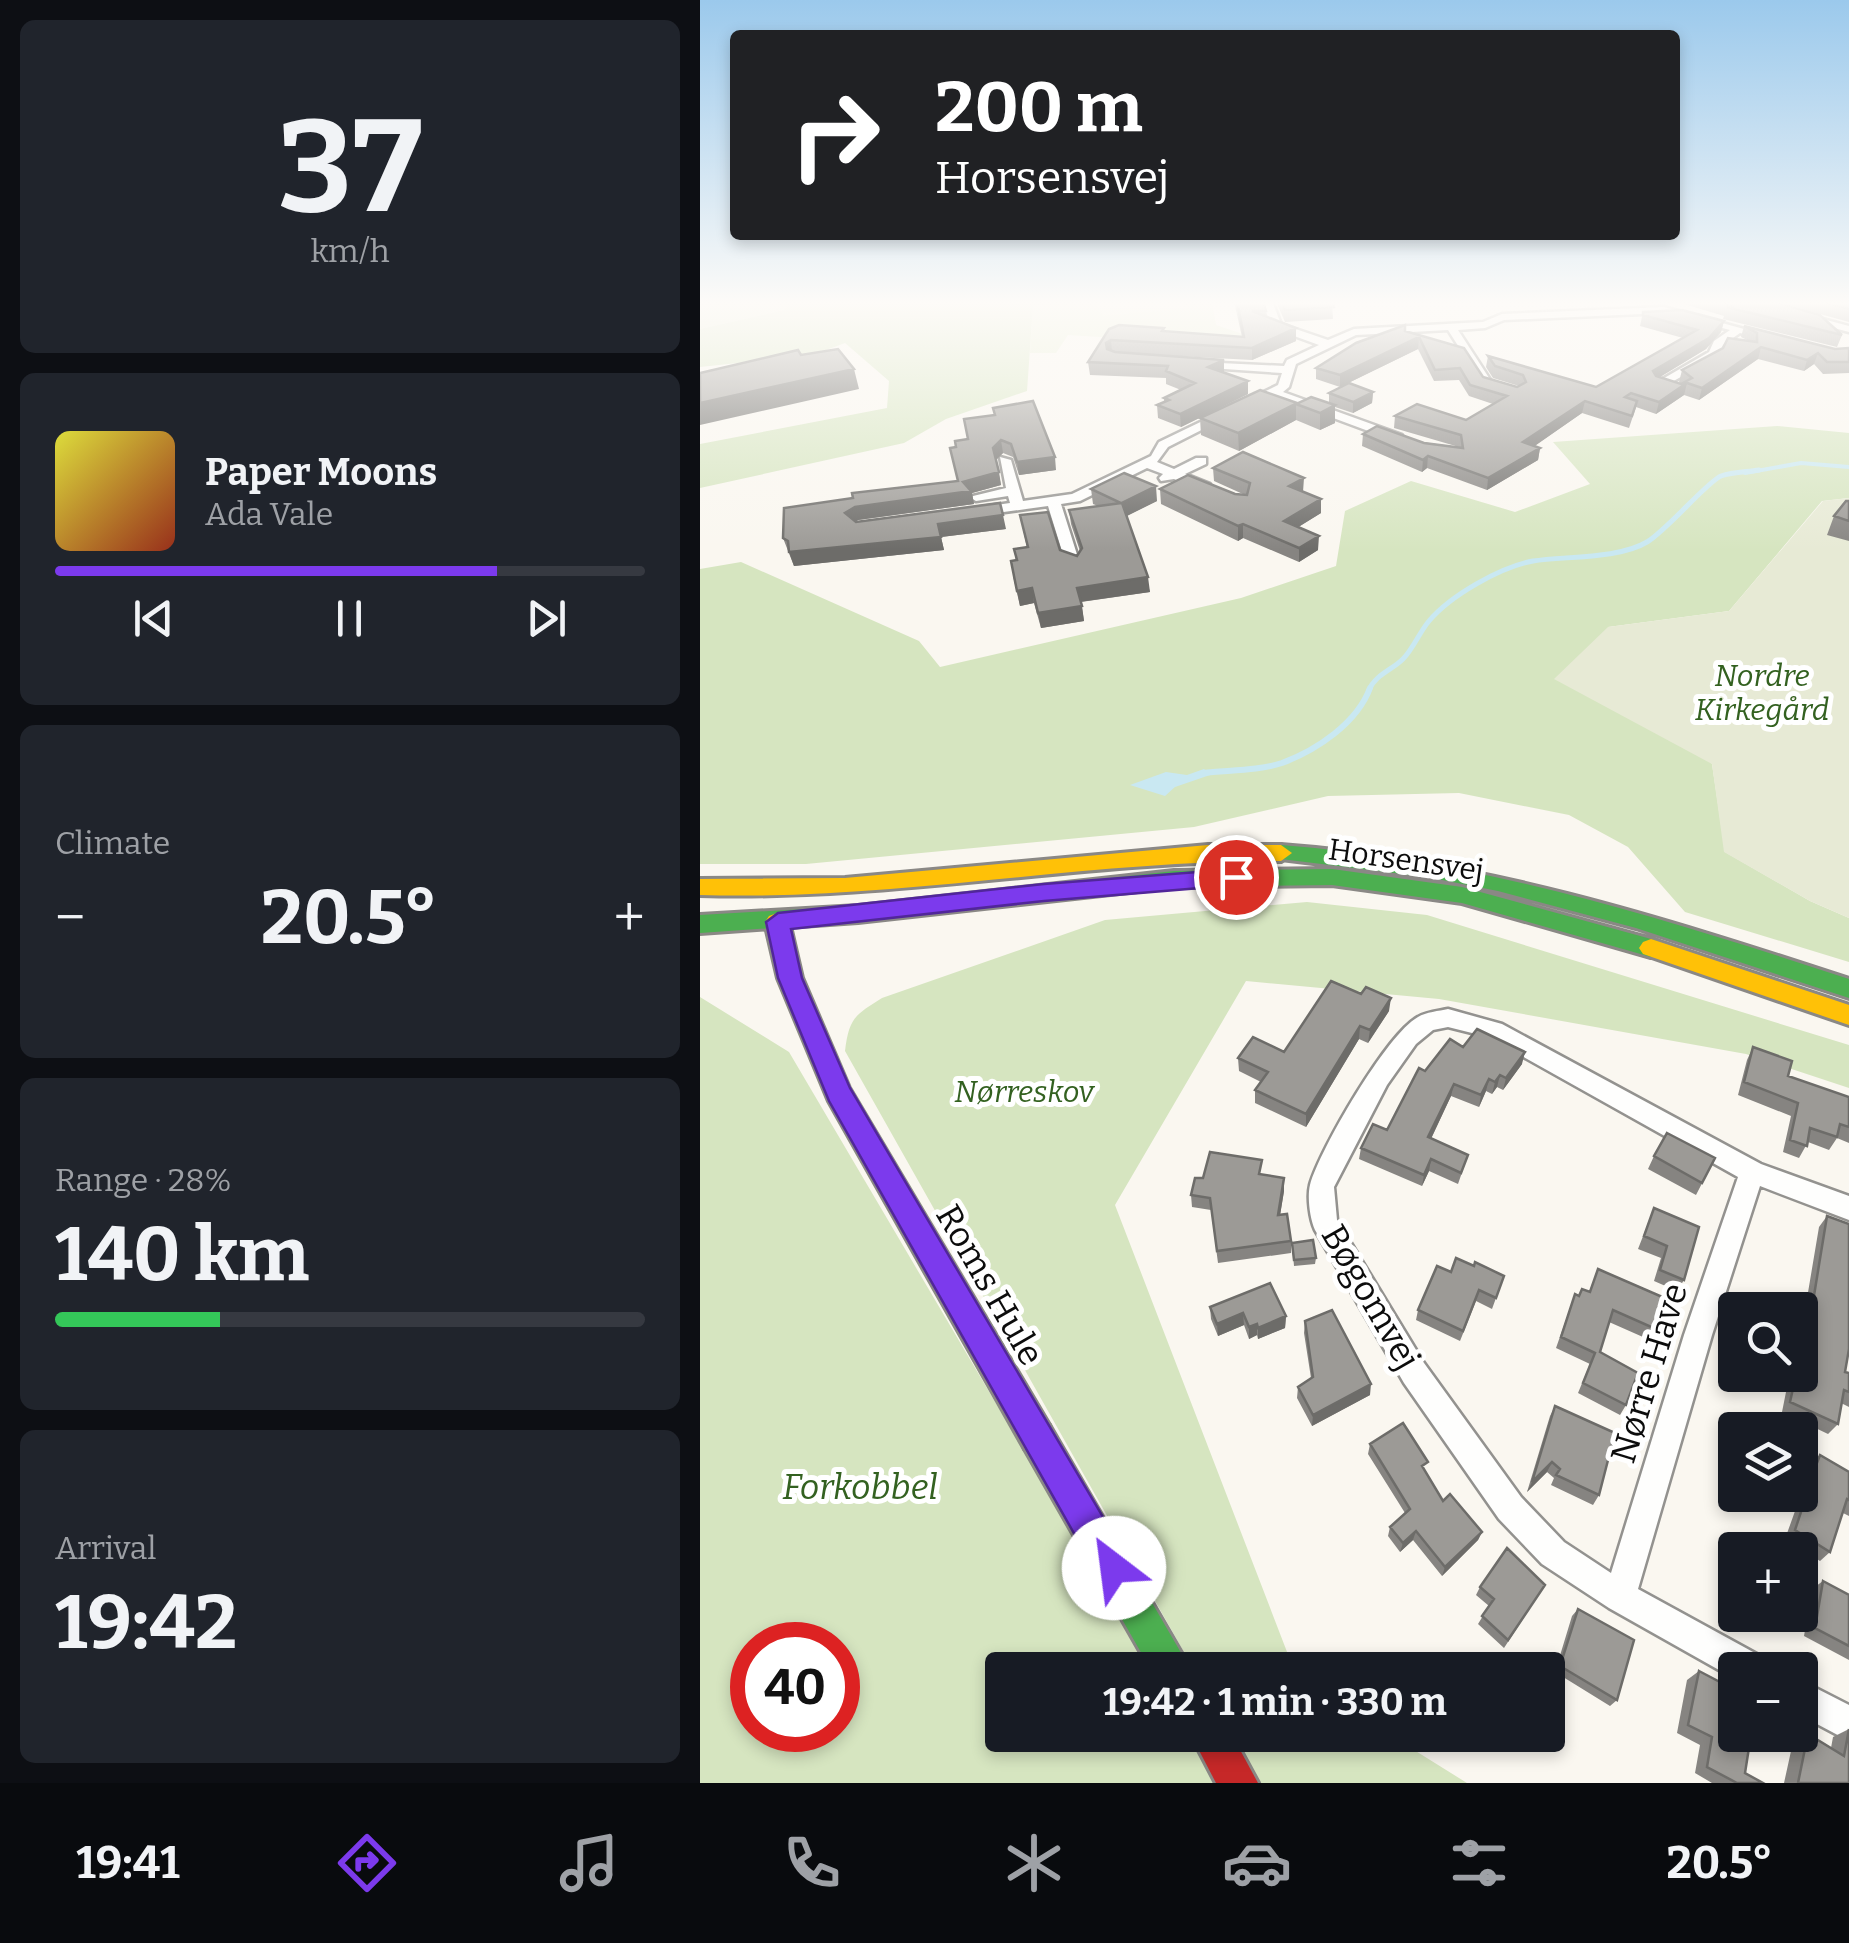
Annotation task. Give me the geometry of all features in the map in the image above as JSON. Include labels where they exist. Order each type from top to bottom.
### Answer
[{"type":"main road","name":"Horsensvej","points":[[700,887],[756,892],[1198,854],[1334,854],[1450,868],[1510,882],[1849,988]]},
{"type":"main road","name":"Horsensvej","points":[[700,924],[778,922],[1205,879],[1333,877],[1504,904],[1849,1015]]},
{"type":"main road","points":[[700,904],[756,892]]},
{"type":"main road","name":"Roms Hule","points":[[778,922],[790,978],[838,1093],[1162,1652]]},
{"type":"main road","points":[[1220,1752],[1238,1783]]},
{"type":"street","points":[[976,497],[1053,501],[1076,498],[1156,458],[1163,445],[1284,384]]},
{"type":"street","points":[[1492,384],[1516,392]]},
{"type":"street","points":[[1661,384],[1678,390]]},
{"type":"street","points":[[1281,410],[1317,391]]},
{"type":"street","points":[[1273,392],[1410,442]]},
{"type":"street","points":[[1006,460],[1016,499]]},
{"type":"street","points":[[1159,482],[1200,462]]},
{"type":"street","points":[[1147,463],[1226,495]]},
{"type":"street","points":[[965,513],[1016,499]]},
{"type":"street","points":[[1053,501],[1066,516],[1073,564]]},
{"type":"street","points":[[1041,520],[1066,516]]},
{"type":"street","name":"Bøgomvej","points":[[1719,1652],[1620,1597],[1552,1552],[1510,1508],[1414,1373],[1324,1222],[1322,1187],[1379,1078],[1408,1038],[1426,1023],[1448,1018],[1494,1030],[1752,1172],[1849,1208]]},
{"type":"street","name":"Nørre Have","points":[[1620,1597],[1698,1334],[1752,1172]]},
{"type":"street","points":[[1818,1707],[1849,1724]]},
{"type":"green space","points":[[889,384],[1027,384],[1027,391],[946,419],[904,443],[700,488],[700,444],[887,408]]},
{"type":"green space","points":[[1777,426],[1849,433],[1849,498],[1822,501],[1729,611],[1608,627],[1712,764],[1725,852],[1810,901],[1849,918],[1849,962],[1685,912],[1628,847],[1569,815],[1459,793],[1328,796],[1194,827],[806,864],[700,864],[700,569],[741,562],[919,641],[940,667],[1241,598],[1336,566],[1345,511],[1411,481],[1515,512],[1590,484],[1553,442]]},
{"type":"green space","name":"Nordre Kirkegård","points":[[1849,498],[1849,918],[1810,901],[1724,852],[1712,764],[1554,679],[1608,627],[1729,611],[1823,501]]},
{"type":"green space","name":"Nørreskov","points":[[1307,902],[1427,915],[1849,1045],[1849,1088],[1746,1054],[1439,999],[1246,981],[1115,1205],[1287,1652],[1184,1652],[845,1051],[855,1018],[882,998],[1105,920]]},
{"type":"green space","name":"Forkobbel","points":[[700,997],[789,1052],[1142,1652],[985,1652],[985,1752],[1201,1752],[1219,1783],[700,1783]]},
{"type":"green space","points":[[1240,1752],[1417,1752],[1467,1783],[1258,1783]]},
{"type":"water","points":[[1204,769],[1210,775],[1175,787],[1165,796],[1130,785],[1166,772],[1187,775]]},
{"type":"building","points":[[700,384],[785,384],[700,403]]},
{"type":"building","points":[[1193,384],[1241,384],[1180,414],[1157,405],[1169,400],[1164,398]]},
{"type":"building","points":[[1347,384],[1373,392],[1353,402],[1329,393]]},
{"type":"building","points":[[1470,384],[1685,384],[1659,402],[1631,393],[1625,397],[1637,401],[1632,416],[1585,401],[1523,442],[1540,448],[1488,478],[1428,456],[1423,460],[1363,434],[1377,426],[1424,443],[1463,448],[1461,435],[1395,416],[1417,404],[1466,420],[1507,396]]},
{"type":"building","points":[[1260,390],[1297,403],[1238,433],[1200,418]]},
{"type":"building","points":[[1311,397],[1335,405],[1320,413],[1296,404]]},
{"type":"building","points":[[1033,401],[1055,457],[1017,462],[1011,444],[1001,440],[993,448],[999,472],[963,482],[971,491],[855,507],[845,513],[856,522],[1000,503],[1003,515],[938,524],[941,537],[789,552],[788,541],[783,538],[784,508],[853,498],[852,493],[958,481],[950,448],[956,447],[955,441],[968,439],[964,419],[995,415],[993,408]]},
{"type":"building","points":[[1243,452],[1304,478],[1289,486],[1321,499],[1284,521],[1319,536],[1299,548],[1243,524],[1238,526],[1160,489],[1188,475],[1247,495],[1250,483],[1213,468]]},
{"type":"building","points":[[1124,473],[1156,486],[1122,503],[1148,577],[1077,588],[1082,606],[1038,613],[1032,588],[1017,591],[1011,561],[1017,560],[1014,549],[1028,547],[1020,515],[1048,512],[1060,550],[1077,556],[1082,548],[1069,510],[1121,503],[1091,489]]},
{"type":"building","points":[[1849,501],[1849,521],[1834,516]]},
{"type":"building","points":[[1331,981],[1361,994],[1366,987],[1391,998],[1370,1030],[1360,1026],[1306,1114],[1255,1090],[1268,1072],[1238,1058],[1253,1037],[1284,1052]]},
{"type":"building","points":[[1477,1029],[1525,1052],[1506,1078],[1500,1075],[1495,1082],[1489,1079],[1481,1095],[1454,1084],[1428,1137],[1468,1155],[1461,1173],[1431,1159],[1424,1175],[1361,1148],[1373,1124],[1387,1130],[1419,1068],[1425,1071],[1450,1039],[1463,1047]]},
{"type":"building","points":[[1753,1047],[1792,1061],[1788,1076],[1849,1097],[1849,1127],[1840,1124],[1837,1137],[1810,1128],[1807,1146],[1790,1140],[1798,1103],[1744,1082]]},
{"type":"building","points":[[1667,1133],[1715,1158],[1702,1183],[1654,1156]]},
{"type":"building","points":[[1210,1152],[1262,1160],[1259,1174],[1284,1178],[1278,1215],[1287,1214],[1291,1241],[1217,1251],[1210,1198],[1191,1195],[1195,1178],[1203,1178]]},
{"type":"building","points":[[1654,1208],[1699,1227],[1684,1280],[1660,1270],[1667,1246],[1644,1236]]},
{"type":"building","points":[[1827,1216],[1849,1224],[1849,1349],[1845,1372],[1849,1373],[1849,1392],[1844,1390],[1838,1424],[1790,1402],[1792,1392],[1818,1392],[1818,1292],[1815,1292]]},
{"type":"building","points":[[1313,1240],[1316,1258],[1294,1260],[1292,1243]]},
{"type":"building","points":[[1456,1258],[1504,1276],[1496,1298],[1479,1290],[1463,1331],[1418,1310],[1437,1266],[1451,1272]]},
{"type":"building","points":[[1598,1269],[1667,1299],[1658,1330],[1613,1310],[1600,1352],[1638,1373],[1626,1405],[1583,1383],[1595,1353],[1561,1337],[1575,1294],[1579,1296],[1582,1289],[1590,1292]]},
{"type":"building","points":[[1270,1283],[1286,1316],[1258,1328],[1257,1324],[1249,1327],[1243,1313],[1217,1324],[1210,1307]]},
{"type":"building","points":[[1332,1310],[1371,1384],[1313,1415],[1298,1387],[1313,1377],[1305,1321]]},
{"type":"building","points":[[1555,1406],[1615,1433],[1599,1495],[1556,1475],[1560,1469],[1552,1462],[1532,1482]]},
{"type":"building","points":[[1403,1423],[1428,1462],[1422,1466],[1443,1501],[1450,1494],[1482,1532],[1445,1567],[1416,1531],[1403,1543],[1390,1527],[1410,1509],[1370,1444]]},
{"type":"building","points":[[1820,1455],[1849,1472],[1849,1500],[1830,1552],[1818,1544],[1818,1532],[1795,1530],[1801,1512],[1818,1512]]},
{"type":"building","points":[[1507,1548],[1545,1585],[1508,1640],[1482,1616],[1494,1599],[1480,1587]]},
{"type":"building","points":[[1823,1581],[1849,1595],[1849,1646],[1818,1630]]},
{"type":"building","points":[[1578,1609],[1634,1640],[1617,1700],[1565,1669],[1564,1652]]},
{"type":"building","points":[[1699,1671],[1718,1681],[1718,1752],[1748,1752],[1745,1773],[1763,1783],[1737,1783],[1707,1767],[1712,1737],[1688,1725]]},
{"type":"building","points":[[1849,1729],[1849,1783],[1798,1783],[1804,1752],[1818,1752],[1818,1740],[1844,1756]]},
{"type":"waterway","points":[[1745,473],[1801,463],[1849,467]]},
{"type":"waterway","points":[[1369,689],[1375,680],[1407,655],[1438,611],[1476,584],[1533,561],[1607,554],[1635,547],[1655,536],[1721,476],[1759,470]]},
{"type":"waterway","points":[[1203,773],[1273,766],[1309,751],[1346,724],[1369,689]]},
{"type":"traffic: fast","points":[[1281,853],[1355,859],[1498,883],[1639,921],[1849,989]]},
{"type":"traffic: fast","points":[[700,924],[858,914],[1174,879],[1332,877],[1462,895],[1651,948]]},
{"type":"traffic: fast","points":[[1037,1437],[1162,1652]]},
{"type":"traffic: slow","points":[[700,887],[845,886],[1136,857],[1281,853]]},
{"type":"traffic: slow","points":[[777,922],[790,978],[838,1093],[1037,1437]]},
{"type":"traffic: slow","points":[[1651,948],[1849,1015]]},
{"type":"traffic: jam","points":[[1220,1752],[1238,1783]]},
{"type":"route","points":[[1114,1568],[838,1093],[790,978],[778,922],[1044,892],[1236,877]]}]
